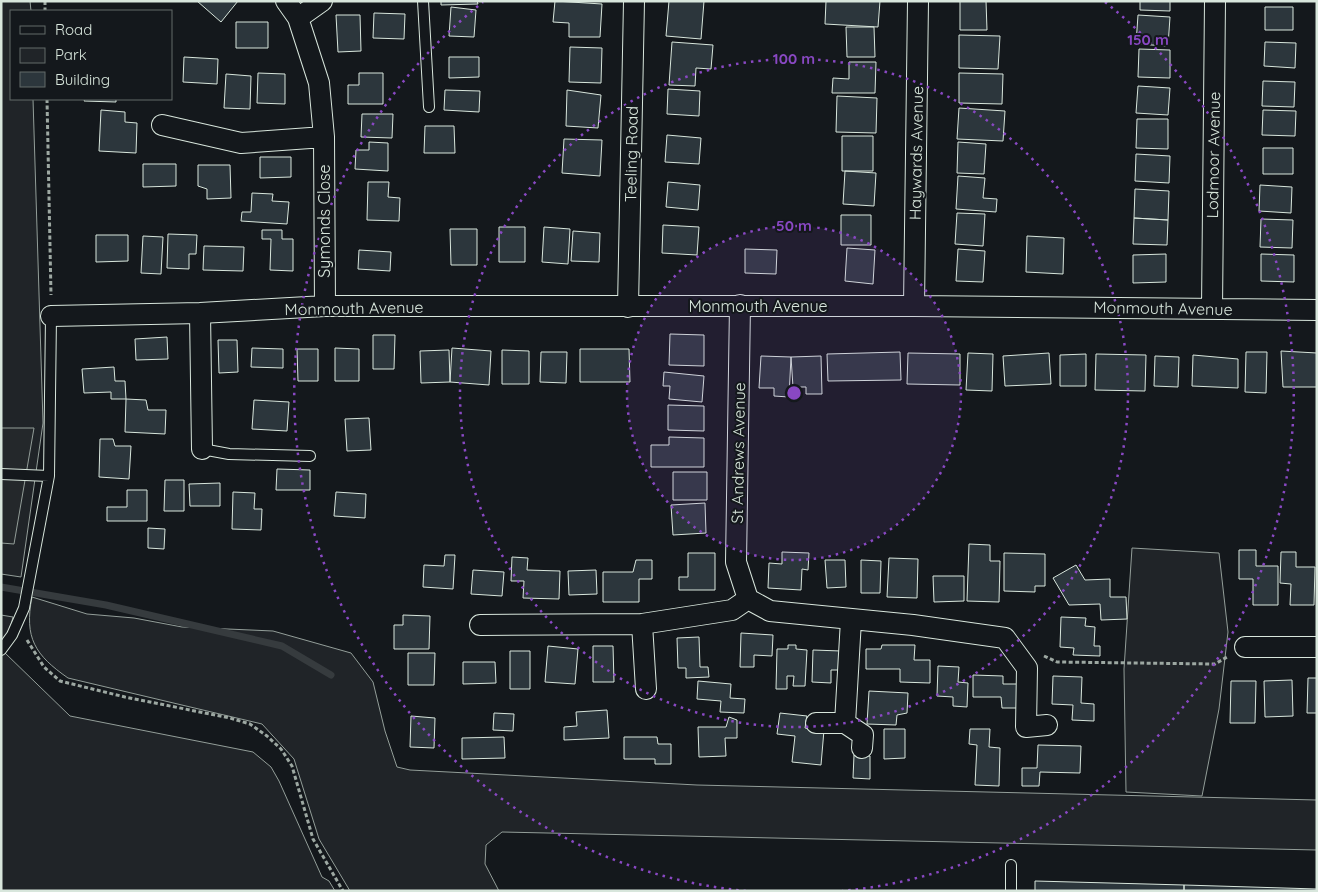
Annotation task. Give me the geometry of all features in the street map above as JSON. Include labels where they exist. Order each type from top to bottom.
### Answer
[{"type":"street","name":"Symonds Close","points":[[286,1],[298,18],[320,83],[324,137],[324,306]]},
{"type":"street","points":[[298,18],[322,1]]},
{"type":"street","name":"Teeling Road","points":[[628,307],[634,1]]},
{"type":"street","name":"Haywards Avenue","points":[[914,306],[918,1]]},
{"type":"street","name":"Lodmoor Avenue","points":[[1212,309],[1214,1]]},
{"type":"street","points":[[162,125],[241,143],[324,137]]},
{"type":"street","name":"Monmouth Avenue","points":[[51,316],[200,313],[324,306],[628,307],[740,305],[1317,310]]},
{"type":"street","name":"St Andrews Avenue","points":[[740,305],[736,562],[748,599]]},
{"type":"street","points":[[200,313],[202,450]]},
{"type":"street","points":[[480,625],[642,624],[732,610],[748,599],[770,611],[913,625],[1005,638],[1027,668],[1026,727],[1047,726]]},
{"type":"street","points":[[845,723],[851,620]]},
{"type":"street","points":[[642,624],[646,689]]},
{"type":"street","points":[[1245,648],[1317,647]]},
{"type":"street","points":[[816,723],[845,723],[863,735],[862,748]]},
{"type":"lane","points":[[424,1],[429,107]]},
{"type":"lane","points":[[1,650],[12,635],[24,608],[49,476],[51,316]]},
{"type":"lane","points":[[202,450],[230,454],[310,456]]},
{"type":"lane","points":[[1,474],[49,476]]},
{"type":"lane","points":[[1011,865],[1011,891]]},
{"type":"path","points":[[47,100],[51,316]]},
{"type":"path","points":[[24,608],[25,635],[44,667],[60,681],[125,698],[230,718],[250,724],[267,736],[281,749],[292,766],[313,839],[344,891]]},
{"type":"path","points":[[1040,654],[1057,662],[1215,664],[1245,648]]},
{"type":"green space","points":[[1,1],[30,1],[31,10],[10,10],[10,100],[33,100],[43,423],[21,577],[1,574]]},
{"type":"green space","points":[[1132,548],[1219,553],[1228,632],[1219,709],[1202,796],[1126,792],[1124,669]]},
{"type":"green space","points":[[32,597],[87,614],[134,618],[182,627],[273,631],[351,653],[373,682],[385,731],[397,767],[410,770],[697,785],[1317,800],[1317,850],[502,832],[486,845],[485,864],[499,891],[350,891],[319,839],[294,759],[262,724],[68,678],[40,653],[31,635],[30,611]]},
{"type":"green space","points":[[1,615],[13,617],[4,652],[70,716],[253,752],[271,767],[322,877],[329,881],[335,891],[1,891]]},
{"type":"shaded area","points":[[1,428],[34,428],[14,544],[1,543]]},
{"type":"building","points":[[197,1],[238,1],[221,22]]},
{"type":"building","points":[[441,1],[477,1],[478,4],[441,5]]},
{"type":"building","points":[[555,1],[602,4],[600,37],[569,37],[569,23],[553,22]]},
{"type":"building","points":[[669,1],[704,1],[701,39],[666,36]]},
{"type":"building","points":[[826,1],[880,1],[878,27],[825,24]]},
{"type":"building","points":[[960,1],[986,1],[987,30],[960,30]]},
{"type":"building","points":[[1140,1],[1170,1],[1170,11],[1140,10]]},
{"type":"building","points":[[451,7],[476,10],[474,37],[449,36]]},
{"type":"building","points":[[1265,7],[1293,7],[1293,30],[1265,30]]},
{"type":"building","points":[[374,13],[405,14],[404,39],[373,38]]},
{"type":"building","points":[[336,15],[360,15],[361,51],[338,52]]},
{"type":"building","points":[[1138,15],[1170,17],[1168,46],[1136,44]]},
{"type":"building","points":[[236,22],[268,22],[268,48],[236,48]]},
{"type":"building","points":[[846,27],[874,27],[875,57],[847,57]]},
{"type":"building","points":[[959,35],[1000,36],[998,69],[959,68]]},
{"type":"building","points":[[672,42],[713,45],[711,69],[696,68],[695,86],[669,85]]},
{"type":"building","points":[[1265,42],[1296,43],[1295,68],[1264,66]]},
{"type":"building","points":[[570,47],[602,48],[601,83],[569,82]]},
{"type":"building","points":[[1139,49],[1170,50],[1170,78],[1138,77]]},
{"type":"building","points":[[184,57],[218,59],[217,84],[183,82]]},
{"type":"building","points":[[449,57],[479,57],[479,77],[449,78]]},
{"type":"building","points":[[849,62],[876,62],[875,93],[832,93],[833,78],[849,79]]},
{"type":"building","points":[[258,73],[285,74],[285,104],[257,103]]},
{"type":"building","points":[[359,73],[383,73],[383,104],[348,104],[348,85],[359,85]]},
{"type":"building","points":[[959,73],[1003,74],[1002,104],[959,103]]},
{"type":"building","points":[[226,74],[251,76],[250,109],[224,108]]},
{"type":"building","points":[[1263,81],[1295,82],[1294,107],[1262,106]]},
{"type":"building","points":[[1138,86],[1170,88],[1168,115],[1136,113]]},
{"type":"building","points":[[668,89],[700,91],[699,116],[667,114]]},
{"type":"building","points":[[445,90],[480,91],[479,112],[444,110]]},
{"type":"building","points":[[567,90],[601,95],[598,128],[566,126]]},
{"type":"building","points":[[837,96],[877,98],[876,133],[836,132]]},
{"type":"building","points":[[116,100],[116,102],[84,101]]},
{"type":"building","points":[[959,108],[1005,111],[1003,141],[957,139]]},
{"type":"building","points":[[101,110],[125,112],[125,122],[137,123],[136,153],[99,151]]},
{"type":"building","points":[[1263,110],[1296,111],[1295,136],[1262,135]]},
{"type":"building","points":[[362,114],[393,114],[392,138],[361,137]]},
{"type":"building","points":[[1137,119],[1168,119],[1168,149],[1136,148]]},
{"type":"building","points":[[425,126],[454,126],[455,153],[424,153]]},
{"type":"building","points":[[667,135],[701,138],[699,164],[665,162]]},
{"type":"building","points":[[842,136],[873,136],[873,171],[842,171]]},
{"type":"building","points":[[564,139],[602,140],[600,176],[562,173]]},
{"type":"building","points":[[369,142],[388,143],[388,171],[355,169],[356,150],[369,150]]},
{"type":"building","points":[[958,142],[986,144],[984,174],[957,173]]},
{"type":"building","points":[[1263,148],[1293,148],[1293,174],[1263,174]]},
{"type":"building","points":[[1136,154],[1170,156],[1169,183],[1135,181]]},
{"type":"building","points":[[260,157],[291,157],[291,177],[260,178]]},
{"type":"building","points":[[143,164],[176,164],[176,186],[143,187]]},
{"type":"building","points":[[198,165],[230,165],[231,198],[207,199],[207,189],[198,186]]},
{"type":"building","points":[[845,171],[876,173],[874,206],[843,204]]},
{"type":"building","points":[[958,176],[985,178],[983,198],[997,199],[996,212],[956,209]]},
{"type":"building","points":[[368,182],[389,182],[388,197],[400,198],[399,221],[367,220]]},
{"type":"building","points":[[668,182],[700,185],[698,210],[666,207]]},
{"type":"building","points":[[1260,185],[1292,187],[1291,213],[1259,211]]},
{"type":"building","points":[[1135,189],[1169,191],[1168,220],[1134,218]]},
{"type":"building","points":[[252,193],[273,194],[272,201],[289,202],[287,224],[241,221],[242,212],[251,212]]},
{"type":"building","points":[[957,213],[985,214],[983,246],[955,244]]},
{"type":"building","points":[[841,215],[871,215],[871,245],[841,245]]},
{"type":"building","points":[[1134,218],[1168,220],[1167,245],[1133,244]]},
{"type":"building","points":[[1261,219],[1293,220],[1292,248],[1260,247]]},
{"type":"building","points":[[663,225],[699,227],[697,255],[662,253]]},
{"type":"building","points":[[499,227],[525,227],[525,262],[499,262]]},
{"type":"building","points":[[544,227],[570,229],[568,264],[542,262]]},
{"type":"building","points":[[450,229],[477,229],[477,265],[451,265]]},
{"type":"building","points":[[262,230],[282,230],[282,239],[293,239],[293,271],[270,270],[271,239],[262,239]]},
{"type":"building","points":[[573,231],[600,233],[599,262],[571,261]]},
{"type":"building","points":[[168,234],[197,235],[196,254],[189,254],[189,269],[167,268]]},
{"type":"building","points":[[96,235],[128,235],[128,261],[96,262]]},
{"type":"building","points":[[143,236],[163,237],[161,274],[141,273]]},
{"type":"building","points":[[1027,236],[1064,238],[1063,274],[1026,272]]},
{"type":"building","points":[[204,246],[244,247],[243,271],[203,270]]},
{"type":"building","points":[[847,248],[875,250],[873,284],[845,281]]},
{"type":"building","points":[[745,249],[777,250],[776,274],[745,273]]},
{"type":"building","points":[[958,249],[985,251],[983,282],[956,281]]},
{"type":"building","points":[[359,250],[391,252],[390,271],[358,269]]},
{"type":"building","points":[[1166,254],[1166,282],[1133,283],[1133,255]]},
{"type":"building","points":[[1261,254],[1294,255],[1294,282],[1261,281]]},
{"type":"building","points":[[670,334],[704,335],[704,366],[669,365]]},
{"type":"building","points":[[373,335],[395,335],[394,369],[373,369]]},
{"type":"building","points":[[167,337],[168,359],[136,360],[135,339]]},
{"type":"building","points":[[218,340],[237,340],[238,372],[219,373]]},
{"type":"building","points":[[252,348],[283,349],[283,368],[251,367]]},
{"type":"building","points":[[335,348],[359,349],[359,381],[335,381]]},
{"type":"building","points":[[452,348],[491,351],[489,385],[450,382]]},
{"type":"building","points":[[297,349],[318,349],[318,381],[298,381]]},
{"type":"building","points":[[580,349],[629,349],[630,382],[580,382]]},
{"type":"building","points":[[449,350],[450,382],[421,383],[420,351]]},
{"type":"building","points":[[502,350],[529,351],[529,384],[502,384]]},
{"type":"building","points":[[1281,351],[1317,353],[1317,387],[1283,387]]},
{"type":"building","points":[[541,352],[567,352],[566,383],[540,382]]},
{"type":"building","points":[[900,352],[901,380],[828,381],[827,354]]},
{"type":"building","points":[[1246,352],[1267,352],[1266,393],[1245,392]]},
{"type":"building","points":[[908,353],[960,354],[960,385],[907,384]]},
{"type":"building","points":[[968,353],[993,354],[992,391],[966,390]]},
{"type":"building","points":[[1049,353],[1051,384],[1005,386],[1003,356]]},
{"type":"building","points":[[1086,354],[1086,386],[1060,386],[1060,355]]},
{"type":"building","points":[[1096,354],[1146,355],[1145,391],[1095,390]]},
{"type":"building","points":[[1193,355],[1238,359],[1238,388],[1192,386]]},
{"type":"building","points":[[761,356],[791,357],[789,397],[774,396],[774,388],[759,388]]},
{"type":"building","points":[[821,356],[822,394],[806,394],[806,387],[793,387],[791,357]]},
{"type":"building","points":[[1155,356],[1179,357],[1178,387],[1154,386]]},
{"type":"building","points":[[114,367],[115,381],[125,381],[126,399],[111,399],[111,392],[84,393],[82,369]]},
{"type":"building","points":[[664,372],[704,376],[702,402],[669,399],[670,386],[663,386]]},
{"type":"building","points":[[126,399],[146,400],[148,410],[166,410],[165,434],[125,432]]},
{"type":"building","points":[[254,400],[289,402],[287,431],[252,429]]},
{"type":"building","points":[[668,405],[704,406],[704,431],[668,430]]},
{"type":"building","points":[[369,418],[371,450],[347,451],[345,419]]},
{"type":"building","points":[[669,437],[704,438],[704,467],[651,467],[651,445],[669,445]]},
{"type":"building","points":[[100,439],[113,439],[115,446],[131,446],[129,479],[99,477]]},
{"type":"building","points":[[277,469],[310,470],[310,490],[276,490]]},
{"type":"building","points":[[673,472],[707,472],[707,500],[673,500]]},
{"type":"building","points":[[165,480],[184,480],[184,511],[164,511]]},
{"type":"building","points":[[220,483],[220,506],[190,506],[189,484]]},
{"type":"building","points":[[127,490],[147,490],[147,521],[107,521],[107,507],[127,507]]},
{"type":"building","points":[[233,492],[255,493],[254,509],[262,509],[261,530],[232,529]]},
{"type":"building","points":[[336,492],[366,494],[365,518],[334,516]]},
{"type":"building","points":[[705,503],[706,533],[673,535],[671,505]]},
{"type":"building","points":[[148,528],[165,529],[164,549],[148,548]]},
{"type":"building","points":[[969,544],[990,545],[990,561],[1000,561],[999,602],[967,601]]},
{"type":"building","points":[[1239,550],[1256,550],[1256,566],[1278,566],[1278,605],[1253,605],[1253,579],[1239,579]]},
{"type":"building","points":[[782,552],[809,553],[808,570],[802,569],[801,590],[768,588],[769,563],[782,564]]},
{"type":"building","points":[[1281,552],[1296,552],[1296,567],[1315,567],[1314,605],[1290,605],[1291,584],[1280,583]]},
{"type":"building","points":[[688,553],[715,553],[715,590],[679,590],[679,577],[688,577]]},
{"type":"building","points":[[1004,553],[1045,554],[1045,586],[1035,586],[1035,592],[1004,591]]},
{"type":"building","points":[[445,555],[455,555],[453,589],[423,587],[424,565],[444,566]]},
{"type":"building","points":[[512,557],[528,558],[527,570],[560,571],[559,599],[523,598],[524,581],[511,581]]},
{"type":"building","points":[[889,558],[918,559],[917,598],[887,597]]},
{"type":"building","points":[[636,560],[652,560],[652,579],[639,579],[639,602],[603,602],[603,572],[633,572]]},
{"type":"building","points":[[825,560],[845,560],[846,587],[827,588]]},
{"type":"building","points":[[861,560],[881,561],[880,593],[861,593]]},
{"type":"building","points":[[1076,565],[1085,580],[1110,579],[1110,597],[1126,597],[1127,619],[1101,620],[1100,604],[1069,605],[1053,578]]},
{"type":"building","points":[[473,570],[504,572],[502,596],[471,594]]},
{"type":"building","points":[[596,570],[597,594],[569,595],[568,571]]},
{"type":"building","points":[[933,576],[964,576],[964,601],[934,602]]},
{"type":"building","points":[[403,615],[430,616],[429,649],[394,649],[394,625],[403,625]]},
{"type":"building","points":[[1061,617],[1086,618],[1085,626],[1095,627],[1094,646],[1100,646],[1100,656],[1073,655],[1074,648],[1060,647]]},
{"type":"building","points":[[741,633],[773,635],[772,656],[754,655],[754,667],[740,667]]},
{"type":"building","points":[[699,637],[700,667],[708,667],[709,677],[686,678],[686,668],[678,668],[677,638]]},
{"type":"building","points":[[788,645],[796,645],[796,649],[807,650],[805,686],[793,686],[794,676],[787,676],[787,689],[776,689],[777,649],[788,649]]},
{"type":"building","points":[[882,645],[915,645],[914,660],[930,660],[930,683],[900,682],[900,669],[866,669],[866,649],[881,649]]},
{"type":"building","points":[[548,646],[578,649],[575,684],[545,682]]},
{"type":"building","points":[[593,646],[613,646],[614,682],[593,682]]},
{"type":"building","points":[[813,650],[841,651],[841,670],[831,670],[831,683],[812,682]]},
{"type":"building","points":[[510,651],[530,651],[530,689],[510,689]]},
{"type":"building","points":[[408,653],[435,653],[434,685],[408,685]]},
{"type":"building","points":[[463,662],[495,662],[496,683],[463,684]]},
{"type":"building","points":[[938,666],[959,667],[958,682],[968,683],[967,707],[953,706],[953,697],[937,696]]},
{"type":"building","points":[[973,675],[1003,676],[1003,684],[1019,684],[1020,708],[1002,708],[1001,697],[973,697]]},
{"type":"building","points":[[1053,676],[1082,677],[1081,703],[1094,704],[1094,721],[1072,720],[1073,705],[1052,704]]},
{"type":"building","points":[[1308,678],[1317,678],[1317,713],[1307,713]]},
{"type":"building","points":[[1292,680],[1293,716],[1265,717],[1264,681]]},
{"type":"building","points":[[698,681],[731,684],[730,698],[745,699],[744,713],[720,712],[721,701],[697,699]]},
{"type":"building","points":[[1231,681],[1256,681],[1255,723],[1230,723]]},
{"type":"building","points":[[869,691],[908,693],[907,713],[897,715],[896,725],[867,724]]},
{"type":"building","points":[[607,710],[609,738],[564,740],[564,727],[577,726],[576,712]]},
{"type":"building","points":[[494,713],[514,714],[513,731],[493,730]]},
{"type":"building","points":[[780,713],[807,716],[805,728],[824,730],[821,765],[792,762],[795,736],[777,734]]},
{"type":"building","points":[[411,716],[435,718],[434,748],[410,747]]},
{"type":"building","points":[[729,717],[737,720],[737,738],[725,738],[726,756],[699,757],[698,727],[726,727]]},
{"type":"building","points":[[884,729],[905,729],[905,758],[884,759]]},
{"type":"building","points":[[970,729],[990,729],[989,747],[1000,748],[999,786],[975,785],[977,745],[969,744]]},
{"type":"building","points":[[504,737],[505,758],[462,759],[462,738]]},
{"type":"building","points":[[624,737],[657,737],[658,744],[671,744],[671,764],[655,764],[655,759],[624,759]]},
{"type":"building","points":[[1038,745],[1081,746],[1080,773],[1040,772],[1039,786],[1022,786],[1022,768],[1037,768]]},
{"type":"building","points":[[854,755],[870,756],[870,779],[853,778]]},
{"type":"building","points":[[1035,881],[1184,885],[1184,891],[1035,891]]},
{"type":"building","points":[[1184,885],[1317,889],[1317,891],[1184,891]]},
{"type":"waterway","points":[[1,587],[106,605],[282,646],[331,675]]}]
